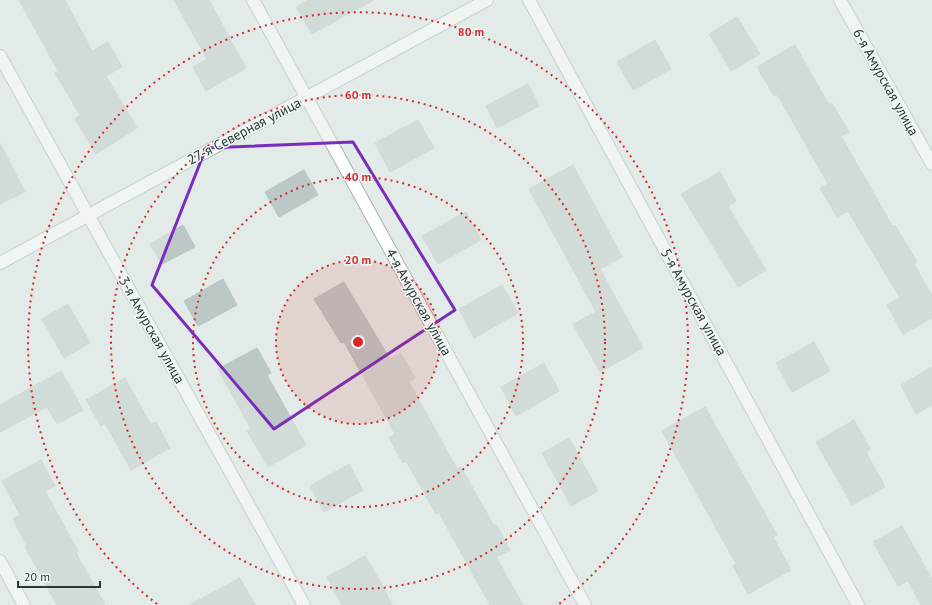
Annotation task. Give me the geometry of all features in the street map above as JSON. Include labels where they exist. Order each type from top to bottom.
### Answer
[{"type":"street","name":"4-я Амурская улица","points":[[253,0],[585,605]]},
{"type":"street","name":"27-я Северная улица","points":[[0,263],[487,0]]},
{"type":"street","name":"5-я Амурская улица","points":[[529,0],[858,605]]},
{"type":"street","name":"6-я Амурская улица","points":[[840,0],[932,164]]},
{"type":"street","name":"3-я Амурская улица","points":[[0,56],[304,605]]},
{"type":"street","points":[[0,562],[24,605]]},
{"type":"highlighted area","points":[[353,142],[455,310],[274,429],[152,285],[206,148]]},
{"type":"building","points":[[19,0],[65,0],[92,51],[108,42],[122,67],[106,76],[137,128],[96,154],[75,119],[80,115],[55,73],[58,71]]},
{"type":"building","points":[[174,0],[209,0],[246,68],[206,91],[193,67],[207,59]]},
{"type":"building","points":[[308,0],[374,0],[312,34],[296,7]]},
{"type":"building","points":[[737,17],[760,54],[731,71],[709,34]]},
{"type":"building","points":[[655,40],[671,69],[633,90],[617,62]]},
{"type":"building","points":[[795,45],[829,105],[832,103],[849,132],[841,136],[893,227],[895,225],[917,262],[914,264],[932,296],[932,318],[903,334],[887,305],[900,298],[848,211],[837,217],[820,188],[828,184],[777,94],[774,96],[757,67]]},
{"type":"building","points":[[528,84],[539,106],[497,128],[486,106]]},
{"type":"building","points":[[418,120],[434,148],[390,172],[375,143]]},
{"type":"building","points":[[0,143],[25,192],[0,204]]},
{"type":"building","points":[[573,165],[622,257],[600,269],[643,348],[600,372],[573,324],[596,312],[529,189]]},
{"type":"building","points":[[304,170],[318,195],[279,217],[265,192]]},
{"type":"building","points":[[720,172],[736,201],[728,206],[766,270],[738,287],[681,194]]},
{"type":"building","points":[[466,212],[481,240],[438,264],[422,236]]},
{"type":"building","points":[[183,225],[195,247],[162,264],[150,244]]},
{"type":"building","points":[[223,279],[237,305],[198,326],[184,301]]},
{"type":"building","points":[[344,282],[390,359],[401,353],[415,378],[409,382],[457,469],[461,467],[494,526],[496,524],[510,550],[496,557],[523,605],[490,605],[439,513],[436,514],[406,461],[403,463],[389,438],[395,434],[344,342],[341,343],[314,299]]},
{"type":"building","points":[[502,285],[518,313],[474,338],[459,309]]},
{"type":"building","points":[[68,304],[90,343],[64,358],[42,319]]},
{"type":"building","points":[[814,342],[830,371],[792,392],[776,363]]},
{"type":"building","points":[[257,348],[271,373],[267,375],[306,445],[268,467],[247,431],[251,429],[218,369]]},
{"type":"building","points":[[544,363],[559,391],[516,416],[501,387]]},
{"type":"building","points":[[932,367],[932,405],[916,414],[901,385]]},
{"type":"building","points":[[61,371],[83,410],[57,424],[47,407],[0,432],[0,405]]},
{"type":"building","points":[[125,378],[151,425],[156,422],[170,448],[131,470],[105,423],[101,426],[86,400]]},
{"type":"building","points":[[705,407],[777,535],[773,537],[791,570],[748,594],[733,566],[736,564],[662,431]]},
{"type":"building","points":[[854,420],[870,449],[866,452],[885,487],[852,505],[816,442]]},
{"type":"building","points":[[569,438],[598,491],[571,506],[542,453]]},
{"type":"building","points":[[41,460],[55,486],[45,491],[78,551],[76,553],[105,605],[57,605],[25,547],[27,546],[13,519],[20,515],[2,481]]},
{"type":"building","points":[[349,464],[363,490],[324,512],[310,486]]},
{"type":"building","points":[[902,526],[932,579],[932,605],[921,605],[908,581],[898,586],[873,542]]},
{"type":"building","points":[[365,556],[392,605],[342,605],[327,577]]},
{"type":"building","points":[[240,578],[255,605],[189,605]]}]
